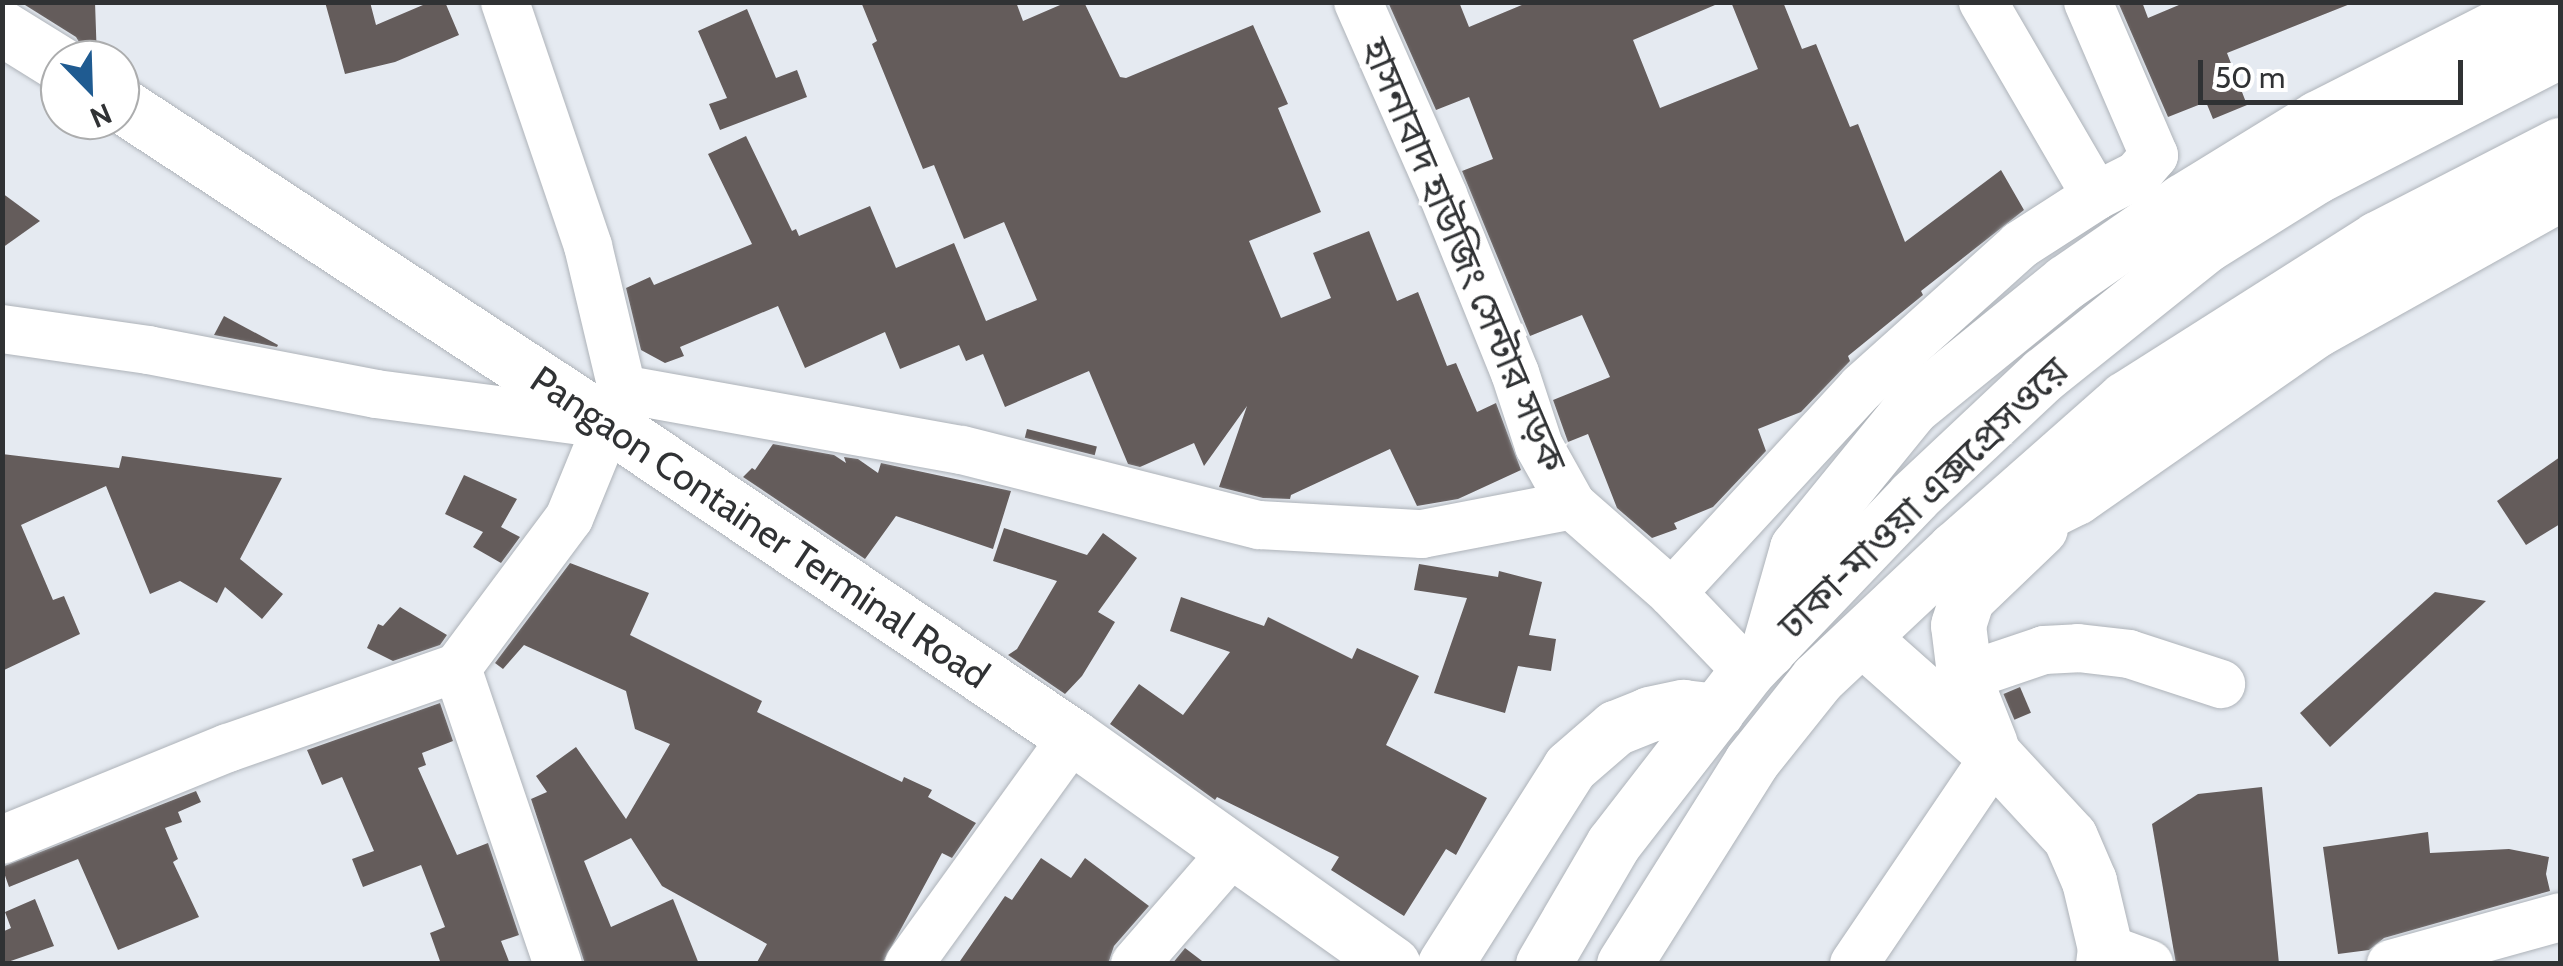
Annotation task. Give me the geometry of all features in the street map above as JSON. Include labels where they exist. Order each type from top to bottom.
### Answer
[{"type":"main road","points":[[1445,964],[1570,767],[1615,728],[1649,714],[1683,708],[1744,677],[1797,548],[1912,407],[2066,282],[2183,201],[2318,118],[2547,2]]},
{"type":"main road","points":[[2,28],[40,52]]},
{"type":"main road","name":"ঢাকা-মাওয়া এক্সপ্রেসওয়ে","points":[[1542,964],[1613,844],[1744,677],[1914,496],[2044,374],[2206,244],[2316,176],[2560,50]]},
{"type":"main road","name":"Pangaon Container Terminal Road","points":[[140,116],[616,407],[1392,964]]},
{"type":"main road","name":"ঢাকা-মাওয়া এক্সপ্রেসওয়ে","points":[[1624,964],[1750,762],[1817,679],[1955,549],[2124,399],[2377,240],[2560,145]]},
{"type":"main road","points":[[1955,549],[2000,536],[2076,496],[2318,329],[2560,193]]},
{"type":"main road","points":[[1948,690],[1958,624],[1967,598],[2076,496]]},
{"type":"main road","points":[[1862,638],[1948,690],[1995,756],[2070,837],[2119,958]]},
{"type":"street","points":[[2,840],[228,748],[457,668],[568,518],[616,407],[588,246],[505,2]]},
{"type":"street","name":"হাসনাবাদ হাউজিং সেন্টার সড়ক","points":[[1358,2],[1444,195],[1539,446],[1572,505],[1672,593],[1744,677]]},
{"type":"street","points":[[1983,2],[2096,196]]},
{"type":"street","points":[[1672,593],[1862,388],[2020,245],[2137,174],[2154,155],[2088,2]]},
{"type":"street","points":[[2,328],[148,350],[376,394],[616,407],[962,450],[1259,525],[1422,534],[1572,505]]},
{"type":"street","points":[[1948,690],[2044,650],[2078,648],[2129,654],[2221,684]]},
{"type":"street","points":[[457,668],[558,964]]},
{"type":"street","points":[[909,964],[1072,737]]},
{"type":"street","points":[[1854,964],[1995,756]]},
{"type":"street","points":[[1136,964],[1235,849]]},
{"type":"street","points":[[2391,964],[2560,917]]},
{"type":"building","points":[[95,2],[96,40],[78,40],[25,5]]},
{"type":"building","points":[[325,2],[370,2],[376,25],[430,2],[445,2],[459,35],[395,62],[345,74]]},
{"type":"building","points":[[861,2],[1016,2],[1023,21],[1067,2],[1084,2],[1120,77],[1126,78],[1253,25],[1288,104],[1278,108],[1321,212],[1249,241],[1281,318],[1331,298],[1313,253],[1369,231],[1397,301],[1418,292],[1447,366],[1456,363],[1477,412],[1496,403],[1521,470],[1458,499],[1417,506],[1390,449],[1291,495],[1290,499],[1263,498],[1219,487],[1247,406],[1204,466],[1194,443],[1140,467],[1128,464],[1089,371],[1005,407],[983,354],[966,361],[959,345],[900,369],[885,332],[805,368],[778,306],[680,347],[684,356],[665,363],[641,350],[626,288],[650,277],[654,285],[752,244],[708,154],[746,136],[792,231],[796,229],[799,236],[870,206],[896,268],[954,243],[986,321],[1037,300],[1004,222],[964,239],[934,165],[923,169],[872,44],[877,41]]},
{"type":"building","points":[[1388,2],[1459,2],[1469,27],[1529,2],[1722,2],[1633,40],[1660,108],[1758,69],[1731,2],[1783,2],[1802,49],[1816,44],[1850,127],[1858,124],[1905,242],[2001,170],[2024,210],[1921,291],[1923,295],[1848,356],[1850,361],[1801,412],[1758,429],[1766,451],[1713,507],[1674,523],[1677,529],[1652,538],[1617,508],[1588,434],[1568,442],[1553,400],[1610,377],[1582,315],[1530,336],[1462,171],[1493,159],[1469,97],[1436,110]]},
{"type":"building","points":[[2118,2],[2142,2],[2148,18],[2186,2],[2350,4],[2227,53],[2247,105],[2213,119],[2206,102],[2168,117]]},
{"type":"building","points":[[747,9],[776,78],[797,70],[807,97],[720,130],[709,104],[727,98],[698,31]]},
{"type":"building","points":[[2,193],[40,221],[2,248]]},
{"type":"building","points":[[224,316],[278,345],[277,347],[214,335]]},
{"type":"building","points":[[1027,429],[1097,446],[1095,455],[1025,438]]},
{"type":"building","points":[[773,444],[834,455],[846,463],[844,457],[858,459],[878,473],[881,463],[1011,491],[993,549],[896,516],[865,559],[743,477],[752,468],[755,470]]},
{"type":"building","points":[[2,454],[119,468],[122,456],[282,478],[240,559],[283,594],[262,619],[225,587],[217,603],[180,581],[150,594],[106,486],[21,525],[53,600],[64,596],[80,634],[2,671]]},
{"type":"building","points":[[2560,457],[2560,524],[2526,545],[2497,501]]},
{"type":"building","points":[[464,475],[517,499],[501,527],[520,537],[501,563],[473,547],[483,532],[445,514]]},
{"type":"building","points":[[1004,528],[1087,555],[1103,533],[1137,558],[1098,612],[1115,622],[1082,676],[1065,694],[1008,655],[1017,649],[1057,581],[993,561]]},
{"type":"building","points":[[570,563],[649,593],[630,635],[762,701],[757,712],[902,782],[904,777],[932,790],[928,797],[976,823],[952,858],[942,853],[882,964],[756,964],[767,944],[662,886],[631,838],[584,861],[611,927],[673,899],[699,964],[585,964],[531,799],[547,792],[536,776],[576,747],[626,819],[670,744],[635,729],[626,691],[524,645],[503,669],[495,663]]},
{"type":"building","points":[[1419,564],[1498,577],[1499,571],[1542,582],[1529,635],[1556,639],[1551,671],[1518,666],[1505,713],[1434,693],[1467,598],[1414,590]]},
{"type":"building","points":[[2435,592],[2486,601],[2330,747],[2300,713]]},
{"type":"building","points":[[1181,597],[1264,626],[1268,617],[1352,659],[1357,648],[1419,676],[1386,745],[1487,798],[1456,855],[1446,849],[1404,916],[1331,870],[1339,857],[1217,797],[1215,800],[1110,724],[1139,684],[1183,715],[1230,652],[1170,631]]},
{"type":"building","points":[[400,607],[447,635],[440,645],[393,661],[367,648],[378,624],[383,626]]},
{"type":"building","points":[[2020,687],[2031,713],[2014,720],[2003,694]]},
{"type":"building","points":[[440,703],[453,741],[422,753],[426,765],[418,768],[457,855],[488,843],[519,935],[501,941],[510,964],[441,964],[430,933],[445,927],[421,865],[363,887],[352,859],[374,851],[342,777],[322,785],[307,750]]},
{"type":"building","points":[[2262,787],[2279,964],[2176,964],[2152,824],[2198,794]]},
{"type":"building","points":[[196,791],[201,802],[178,812],[182,822],[165,828],[178,859],[173,862],[199,917],[118,950],[78,859],[9,887],[2,867]]},
{"type":"building","points":[[2428,832],[2430,853],[2509,849],[2549,857],[2546,874],[2550,891],[2384,938],[2369,950],[2338,954],[2323,847]]},
{"type":"building","points":[[1041,858],[1071,878],[1085,858],[1149,906],[1114,946],[1108,964],[958,964],[1005,896],[1012,900]]},
{"type":"building","points":[[35,899],[54,946],[2,964],[2,932],[11,928],[5,912]]},
{"type":"building","points":[[1185,948],[1206,964],[1172,964]]}]
